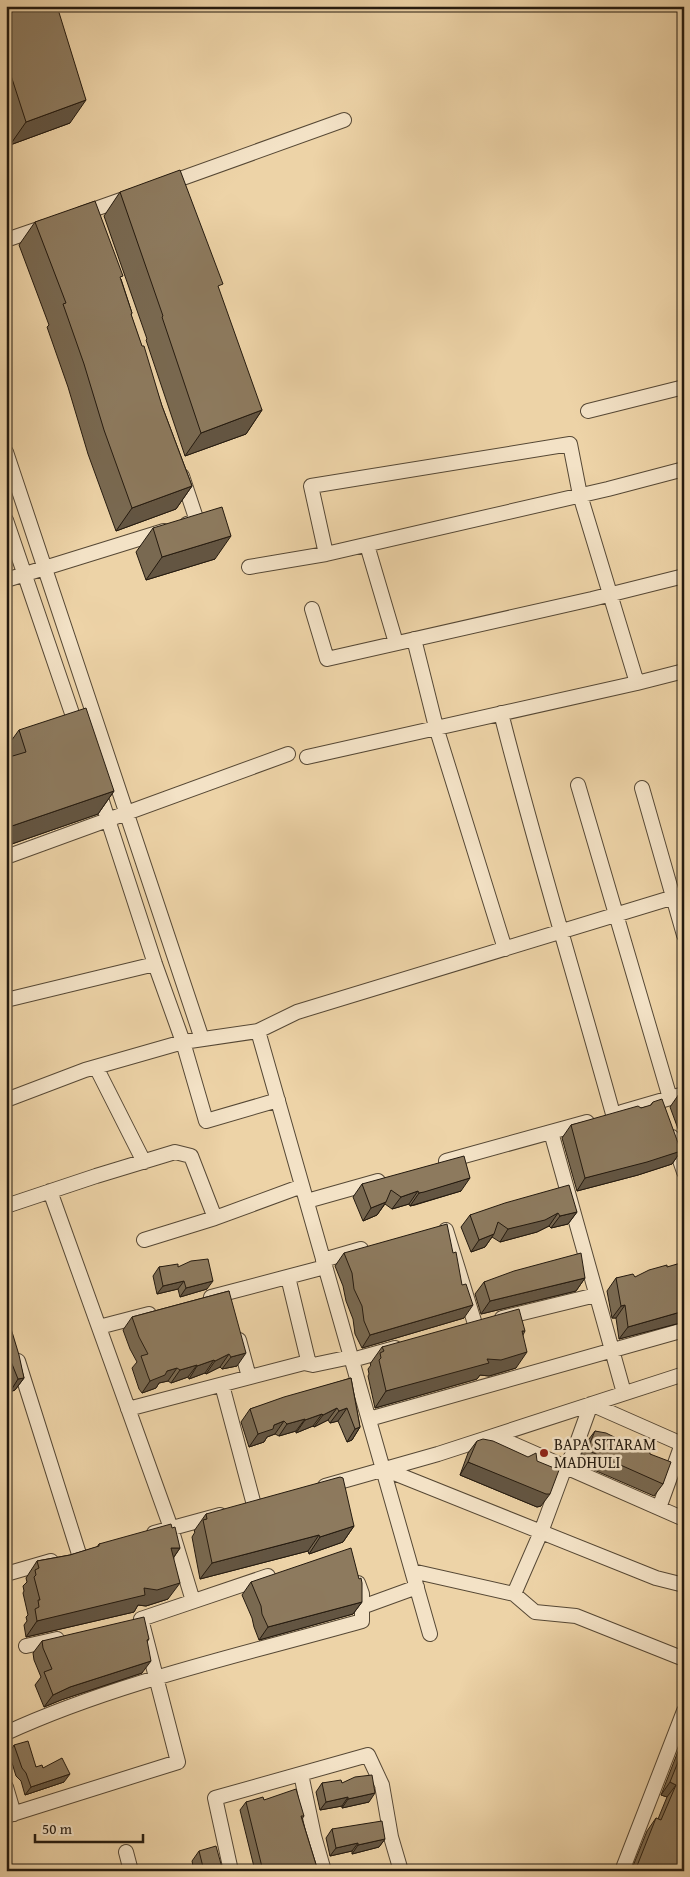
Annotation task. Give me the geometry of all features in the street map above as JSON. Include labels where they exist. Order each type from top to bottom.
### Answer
[{"type":"street","points":[[6,240],[63,220],[95,214],[344,120]]},
{"type":"street","points":[[588,411],[684,387]]},
{"type":"street","points":[[326,554],[311,486],[570,444],[580,496],[637,683]]},
{"type":"street","points":[[6,452],[202,1039]]},
{"type":"street","points":[[6,580],[197,521],[178,464]]},
{"type":"street","points":[[250,567],[326,554],[580,496],[684,469]]},
{"type":"street","points":[[6,520],[84,747]]},
{"type":"street","points":[[367,544],[396,643]]},
{"type":"street","points":[[312,609],[327,659],[609,595],[684,576]]},
{"type":"street","points":[[414,639],[436,727],[505,949]]},
{"type":"street","points":[[308,757],[684,671]]},
{"type":"street","points":[[501,713],[526,812],[613,1114]]},
{"type":"street","points":[[6,857],[288,754]]},
{"type":"street","points":[[93,775],[155,964],[183,1042],[206,1121],[278,1100]]},
{"type":"street","points":[[578,785],[617,915],[664,1103]]},
{"type":"street","points":[[642,788],[678,896],[684,935]]},
{"type":"street","points":[[6,1100],[96,1067],[183,1042],[258,1031],[297,1012],[678,896]]},
{"type":"street","points":[[6,1000],[155,964]]},
{"type":"street","points":[[258,1031],[430,1634]]},
{"type":"street","points":[[96,1067],[144,1162]]},
{"type":"street","points":[[429,1166],[613,1114],[664,1103],[684,1094]]},
{"type":"street","points":[[668,1128],[684,1172]]},
{"type":"street","points":[[551,1132],[624,1393]]},
{"type":"street","points":[[6,1206],[176,1152],[191,1156],[215,1218]]},
{"type":"street","points":[[306,1201],[391,1177]]},
{"type":"street","points":[[144,1240],[215,1218],[302,1186]]},
{"type":"street","points":[[50,1191],[171,1528],[193,1601]]},
{"type":"street","points":[[436,1228],[445,1226],[471,1326],[596,1295]]},
{"type":"street","points":[[198,1301],[227,1298],[370,1247]]},
{"type":"street","points":[[288,1277],[309,1364]]},
{"type":"street","points":[[99,1327],[162,1310]]},
{"type":"street","points":[[369,1418],[684,1330]]},
{"type":"street","points":[[236,1331],[249,1377]]},
{"type":"street","points":[[128,1409],[304,1363],[352,1359],[409,1344]]},
{"type":"street","points":[[6,1574],[74,1555],[15,1351]]},
{"type":"street","points":[[309,1490],[438,1454],[684,1374]]},
{"type":"street","points":[[143,1536],[249,1507],[222,1385]]},
{"type":"street","points":[[591,1404],[683,1445],[659,1508]]},
{"type":"street","points":[[514,1594],[541,1532],[565,1467],[573,1454],[591,1404]]},
{"type":"street","points":[[495,1436],[684,1519]]},
{"type":"street","points":[[384,1470],[656,1578],[684,1585]]},
{"type":"street","points":[[6,1733],[48,1714],[156,1679],[362,1620],[362,1594],[354,1568]]},
{"type":"street","points":[[6,1787],[10,1815],[178,1762],[156,1679],[136,1620],[284,1571]]},
{"type":"street","points":[[412,1571],[514,1594],[534,1612],[576,1616],[684,1659]]},
{"type":"street","points":[[362,1607],[417,1586]]},
{"type":"street","points":[[26,1646],[74,1635]]},
{"type":"street","points":[[622,1871],[684,1711]]},
{"type":"street","points":[[231,1871],[215,1798],[368,1755],[382,1785],[391,1837],[401,1871]]},
{"type":"street","points":[[301,1774],[314,1836],[324,1871]]},
{"type":"street","points":[[126,1852],[131,1871]]},
{"type":"building","points":[[6,6],[57,6],[86,100],[26,122],[6,60]]},
{"type":"building","points":[[180,170],[223,284],[218,286],[262,410],[201,433],[120,192]]},
{"type":"building","points":[[95,201],[123,276],[120,277],[131,314],[142,346],[144,346],[162,406],[192,486],[132,508],[104,430],[63,304],[66,303],[35,222]]},
{"type":"building","points":[[222,507],[231,536],[162,557],[153,528]]},
{"type":"building","points":[[86,708],[114,791],[6,828],[6,758],[26,752],[19,730]]},
{"type":"building","points":[[684,1093],[684,1107],[679,1094]]},
{"type":"building","points":[[662,1099],[681,1151],[585,1178],[571,1125],[638,1106],[641,1108]]},
{"type":"building","points":[[464,1156],[470,1178],[401,1197],[391,1190],[386,1202],[371,1208],[362,1184]]},
{"type":"building","points":[[569,1185],[577,1212],[560,1216],[558,1213],[545,1220],[508,1229],[498,1222],[494,1234],[479,1240],[470,1215]]},
{"type":"building","points":[[447,1224],[453,1253],[456,1252],[462,1285],[466,1284],[473,1305],[370,1335],[364,1321],[362,1306],[354,1289],[352,1273],[344,1253]]},
{"type":"building","points":[[581,1253],[585,1278],[490,1301],[484,1282],[514,1271]]},
{"type":"building","points":[[208,1259],[213,1281],[186,1288],[184,1281],[163,1286],[159,1267],[178,1264],[178,1267],[191,1261]]},
{"type":"building","points":[[684,1262],[684,1311],[628,1327],[625,1305],[621,1306],[616,1278],[633,1274],[635,1277],[649,1270]]},
{"type":"building","points":[[229,1291],[246,1353],[231,1357],[229,1354],[215,1361],[197,1366],[180,1370],[177,1368],[167,1371],[165,1375],[150,1381],[141,1356],[148,1354],[139,1337],[132,1317]]},
{"type":"building","points":[[519,1309],[525,1331],[522,1331],[527,1352],[501,1360],[487,1359],[489,1363],[386,1391],[379,1360],[381,1358],[380,1353],[384,1351],[382,1347]]},
{"type":"building","points":[[6,1312],[24,1378],[18,1379],[10,1359],[6,1360]]},
{"type":"building","points":[[351,1378],[360,1427],[355,1429],[347,1408],[339,1411],[337,1408],[323,1415],[305,1420],[287,1424],[284,1421],[274,1425],[273,1429],[258,1434],[250,1409]]},
{"type":"building","points":[[595,1431],[606,1433],[641,1450],[649,1446],[650,1454],[671,1462],[663,1484],[587,1450]]},
{"type":"building","points":[[483,1439],[493,1441],[528,1457],[536,1453],[537,1461],[559,1470],[550,1494],[468,1462],[477,1441]]},
{"type":"building","points":[[340,1477],[343,1478],[354,1526],[320,1537],[319,1535],[212,1563],[203,1520],[207,1519],[206,1514]]},
{"type":"building","points":[[171,1524],[172,1528],[175,1527],[180,1548],[171,1548],[180,1583],[157,1590],[144,1588],[145,1595],[37,1621],[35,1609],[39,1607],[38,1600],[40,1600],[34,1577],[36,1575],[35,1570],[39,1568],[37,1561],[70,1555],[99,1546],[99,1544]]},
{"type":"building","points":[[351,1548],[359,1579],[361,1578],[362,1602],[268,1627],[251,1582]]},
{"type":"building","points":[[144,1617],[151,1661],[70,1687],[53,1695],[44,1672],[52,1669],[42,1641]]},
{"type":"building","points":[[28,1741],[36,1767],[42,1765],[43,1768],[62,1758],[70,1774],[31,1787],[14,1745]]},
{"type":"building","points":[[684,1747],[684,1871],[635,1871],[656,1818],[661,1820],[676,1785],[670,1782]]},
{"type":"building","points":[[372,1775],[375,1793],[326,1802],[322,1783],[341,1780],[342,1783],[355,1777]]},
{"type":"building","points":[[296,1789],[304,1816],[301,1816],[318,1871],[263,1871],[246,1802],[263,1797],[264,1800]]},
{"type":"building","points":[[382,1821],[385,1839],[336,1848],[332,1829]]},
{"type":"building","points":[[216,1846],[223,1871],[204,1871],[199,1851]]},
{"type":"place","name":"BAPA SITARAM MADHULI","points":[[544,1453]]}]
